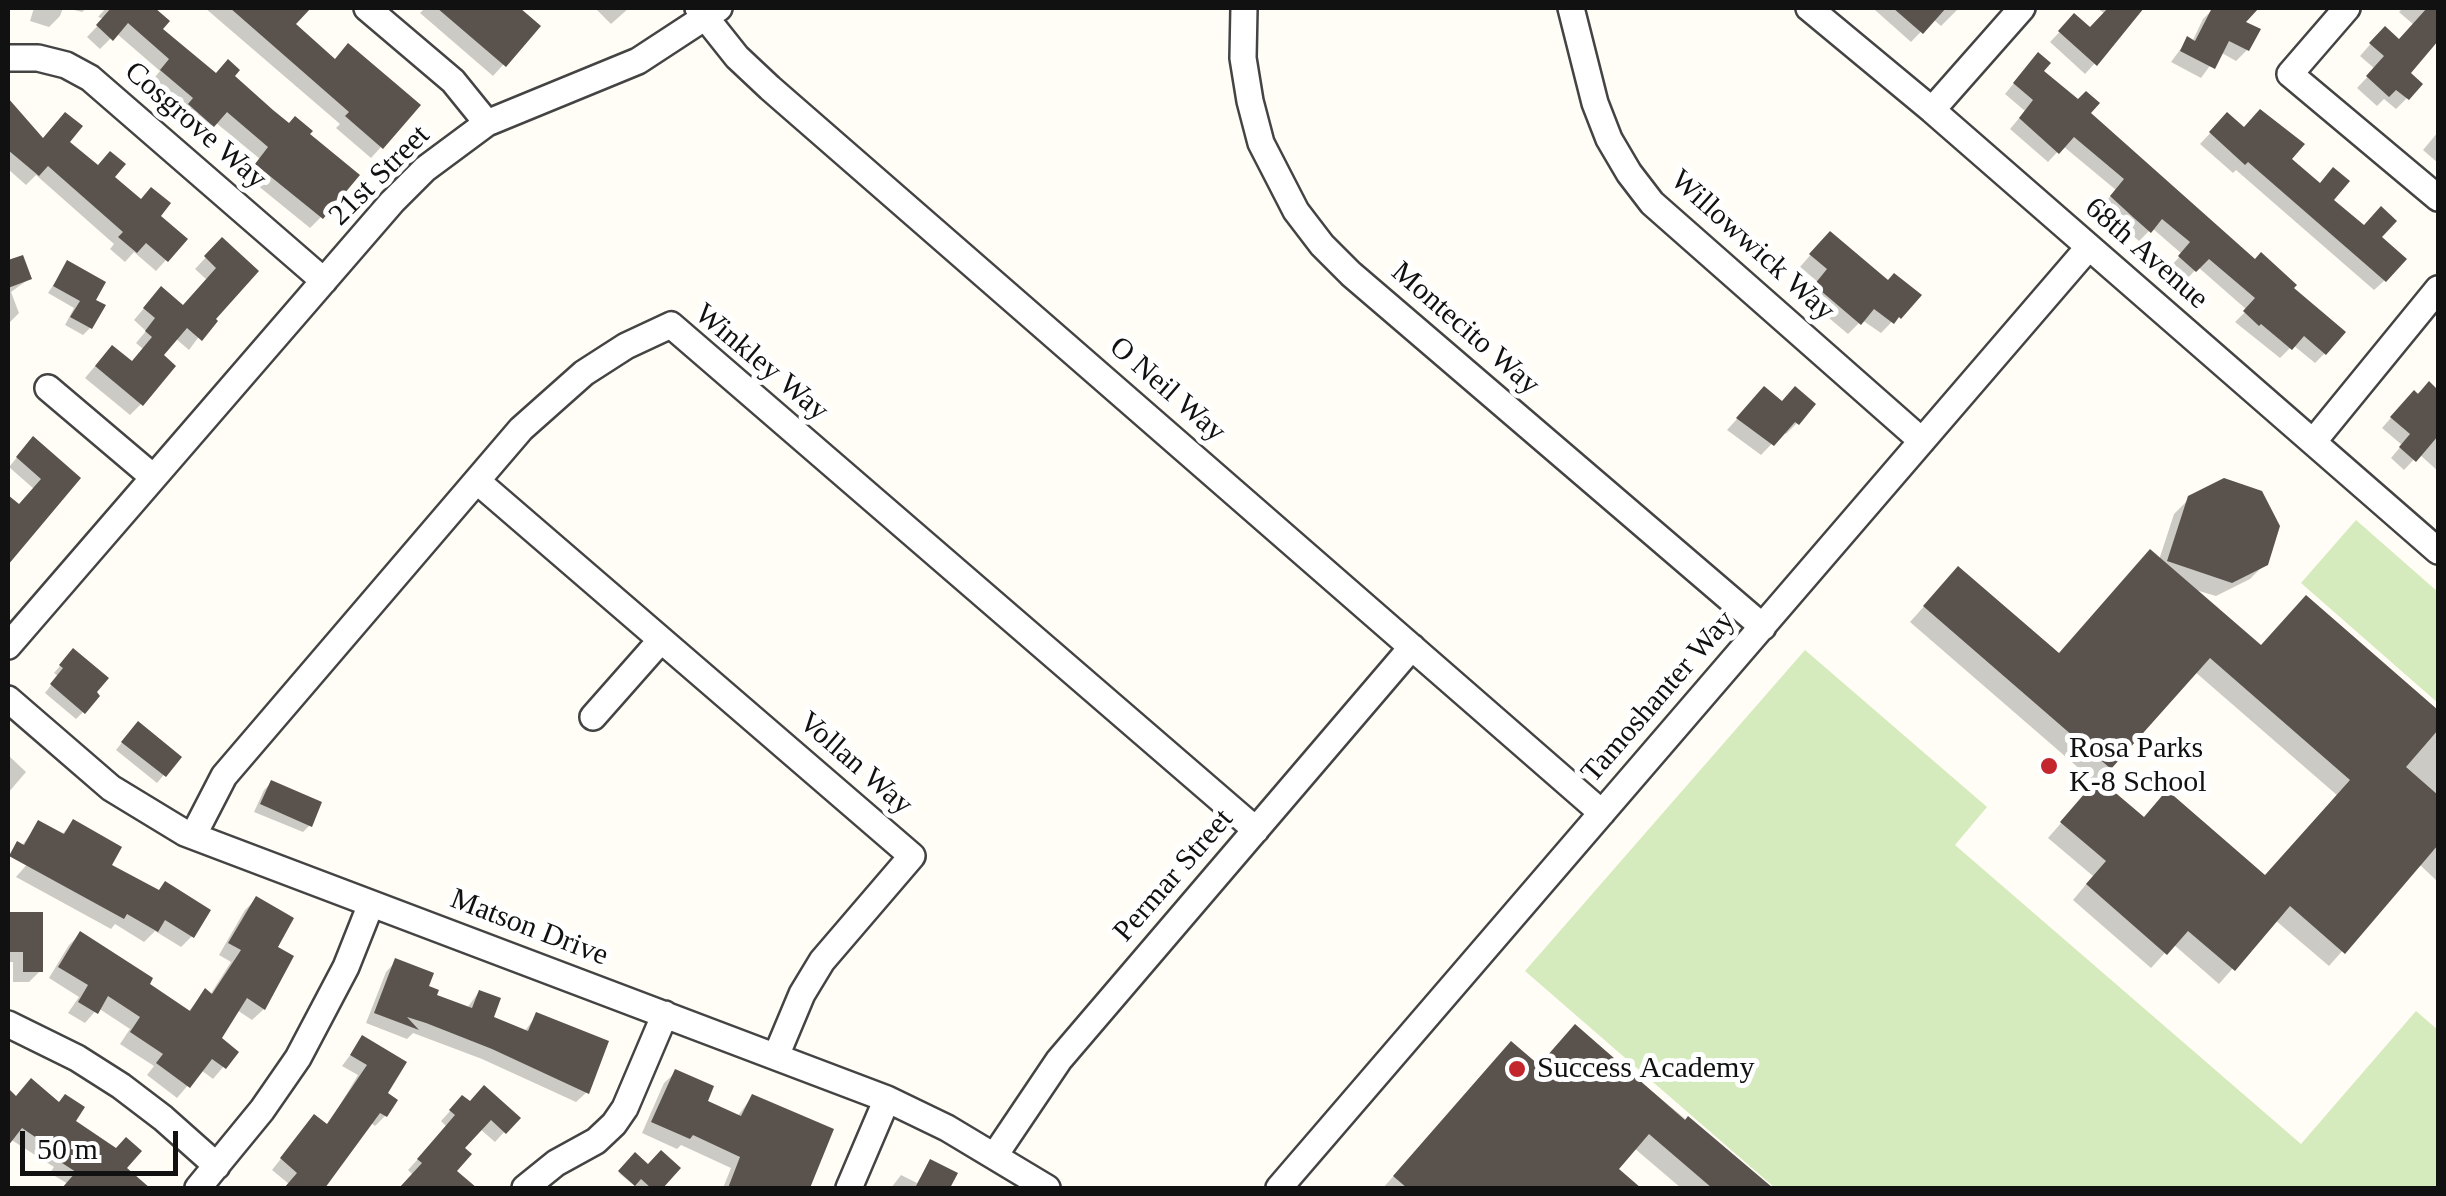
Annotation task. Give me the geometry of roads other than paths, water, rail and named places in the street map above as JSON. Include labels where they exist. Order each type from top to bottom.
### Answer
[{"type":"street","points":[[367,8],[453,81],[487,123]]},
{"type":"street","name":"Montecito Way","points":[[1244,8],[1244,58],[1261,143],[1279,183],[1322,245],[1762,626]]},
{"type":"street","name":"Willowwick Way","points":[[1571,8],[1595,103],[1628,172],[1652,203],[1922,441]]},
{"type":"street","name":"68th Avenue","points":[[1809,8],[1932,110],[2438,550]]},
{"type":"street","points":[[1932,110],[2022,8]]},
{"type":"street","points":[[2347,8],[2290,74],[2438,198]]},
{"type":"street","name":"21st Street","points":[[8,646],[392,202],[425,169],[487,123],[638,61],[708,11]]},
{"type":"street","name":"O Neil Way","points":[[708,11],[737,58],[770,88],[1602,813]]},
{"type":"street","name":"Cosgrove Way","points":[[8,58],[38,58],[66,65],[90,78],[324,281]]},
{"type":"street","name":"Tamoshanter Way","points":[[1279,1188],[2088,248]]},
{"type":"street","points":[[2313,442],[2438,289]]},
{"type":"street","name":"Winkley Way","points":[[193,836],[224,776],[521,429],[584,373],[626,346],[671,325],[1256,830]]},
{"type":"street","points":[[48,388],[153,477]]},
{"type":"street","name":"Vollan Way","points":[[476,480],[912,856],[822,961],[802,994],[776,1056]]},
{"type":"street","points":[[593,718],[661,640]]},
{"type":"street","name":"Permar Street","points":[[995,1155],[1059,1060],[1412,648]]},
{"type":"street","name":"Matson Drive","points":[[8,698],[111,788],[193,836],[887,1099],[995,1155],[1046,1188]]},
{"type":"street","points":[[198,1188],[262,1110],[298,1058],[346,968],[371,904]]},
{"type":"street","points":[[526,1188],[556,1162],[596,1141],[614,1124],[625,1108],[665,1014]]},
{"type":"street","points":[[8,1024],[77,1058],[121,1086],[217,1166]]},
{"type":"street","points":[[849,1188],[887,1099]]},
{"type":"place","name":"Rosa Parks K-8 School","points":[[2049,766]]},
{"type":"place","name":"Success Academy","points":[[1517,1069]]}]
